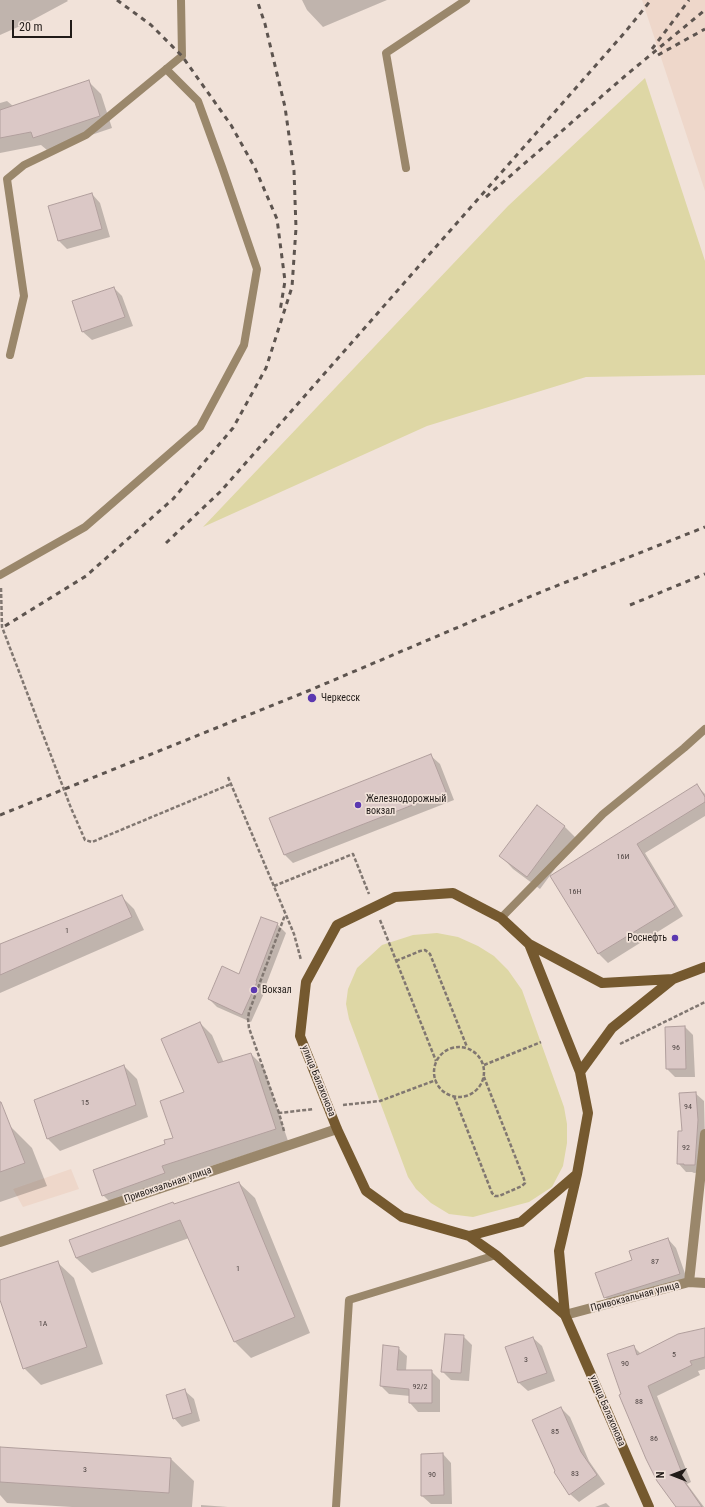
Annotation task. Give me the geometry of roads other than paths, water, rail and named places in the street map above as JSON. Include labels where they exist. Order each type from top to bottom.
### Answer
[{"type":"street","name":"улица Балахонова","points":[[565,1315],[496,1255],[469,1236],[402,1217],[366,1191],[336,1129],[300,1036],[306,982],[336,925],[395,897],[453,893],[501,918],[529,944],[580,1072],[588,1113],[577,1174],[559,1251],[565,1315],[649,1507]]},
{"type":"street","points":[[529,944],[602,983],[673,979],[705,967]]},
{"type":"street","points":[[580,1072],[612,1028],[673,979]]},
{"type":"street","name":"Привокзальная улица","points":[[0,1242],[336,1129]]},
{"type":"street","points":[[689,1282],[705,1134]]},
{"type":"street","points":[[469,1236],[521,1222],[577,1174]]},
{"type":"street","name":"Привокзальная улица","points":[[565,1315],[689,1282],[705,1283]]},
{"type":"lane","points":[[10,355],[24,296],[7,179],[24,165],[86,135],[182,56],[181,0]]},
{"type":"lane","points":[[406,168],[386,53],[466,0]]},
{"type":"lane","points":[[0,575],[85,527],[200,427],[244,346],[257,269],[198,101],[166,69]]},
{"type":"lane","points":[[501,918],[603,814],[705,729]]},
{"type":"lane","points":[[336,1507],[349,1300],[496,1255]]},
{"type":"railway","points":[[117,0],[151,25],[182,56],[231,125],[255,168],[277,219],[285,281],[280,311]]},
{"type":"railway","points":[[5,626],[86,576],[173,499],[233,428],[266,368],[292,287],[296,228],[294,171],[285,107],[265,24],[257,0]]},
{"type":"railway","points":[[166,543],[221,491],[626,31],[651,0]]},
{"type":"railway","points":[[652,49],[689,0]]},
{"type":"railway","points":[[486,197],[625,76],[705,10]]},
{"type":"railway","points":[[658,55],[705,29]]},
{"type":"railway","points":[[0,815],[308,691],[541,592],[705,527]]},
{"type":"railway","points":[[630,605],[705,574]]},
{"type":"place","name":"Черкесск","points":[[312,698]]},
{"type":"place","name":"Железнодорожный вокзал","points":[[358,805]]},
{"type":"place","name":"Роснефть","points":[[675,938]]},
{"type":"place","name":"Вокзал","points":[[254,990]]}]
